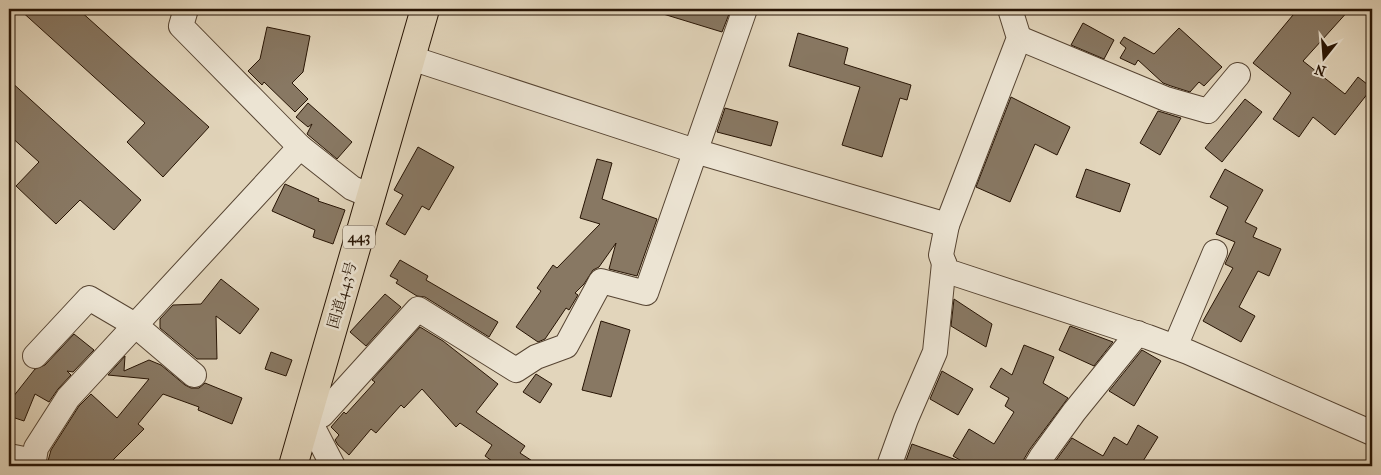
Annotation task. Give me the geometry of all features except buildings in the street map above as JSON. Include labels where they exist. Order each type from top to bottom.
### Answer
[{"type":"highway","name":"国道443号","points":[[293,466],[425,9]]},
{"type":"street","points":[[186,9],[181,26],[300,147],[352,188],[371,196]]},
{"type":"street","points":[[332,466],[308,416],[322,415],[418,309],[516,370],[536,357],[566,346],[601,281],[646,294],[745,9]]},
{"type":"street","points":[[1010,9],[1019,38],[947,226],[941,255],[946,270],[1175,347],[1372,433]]},
{"type":"street","points":[[1019,38],[1166,98],[1208,111],[1238,75]]},
{"type":"street","points":[[411,58],[695,151],[947,226]]},
{"type":"street","points":[[9,456],[33,464],[36,448],[68,398],[300,147]]},
{"type":"street","points":[[1175,347],[1215,252]]},
{"type":"street","points":[[889,466],[906,419],[935,352],[944,263]]},
{"type":"street","points":[[35,356],[88,298],[135,325],[194,375]]},
{"type":"street","points":[[1036,466],[1074,412],[1138,333]]}]
